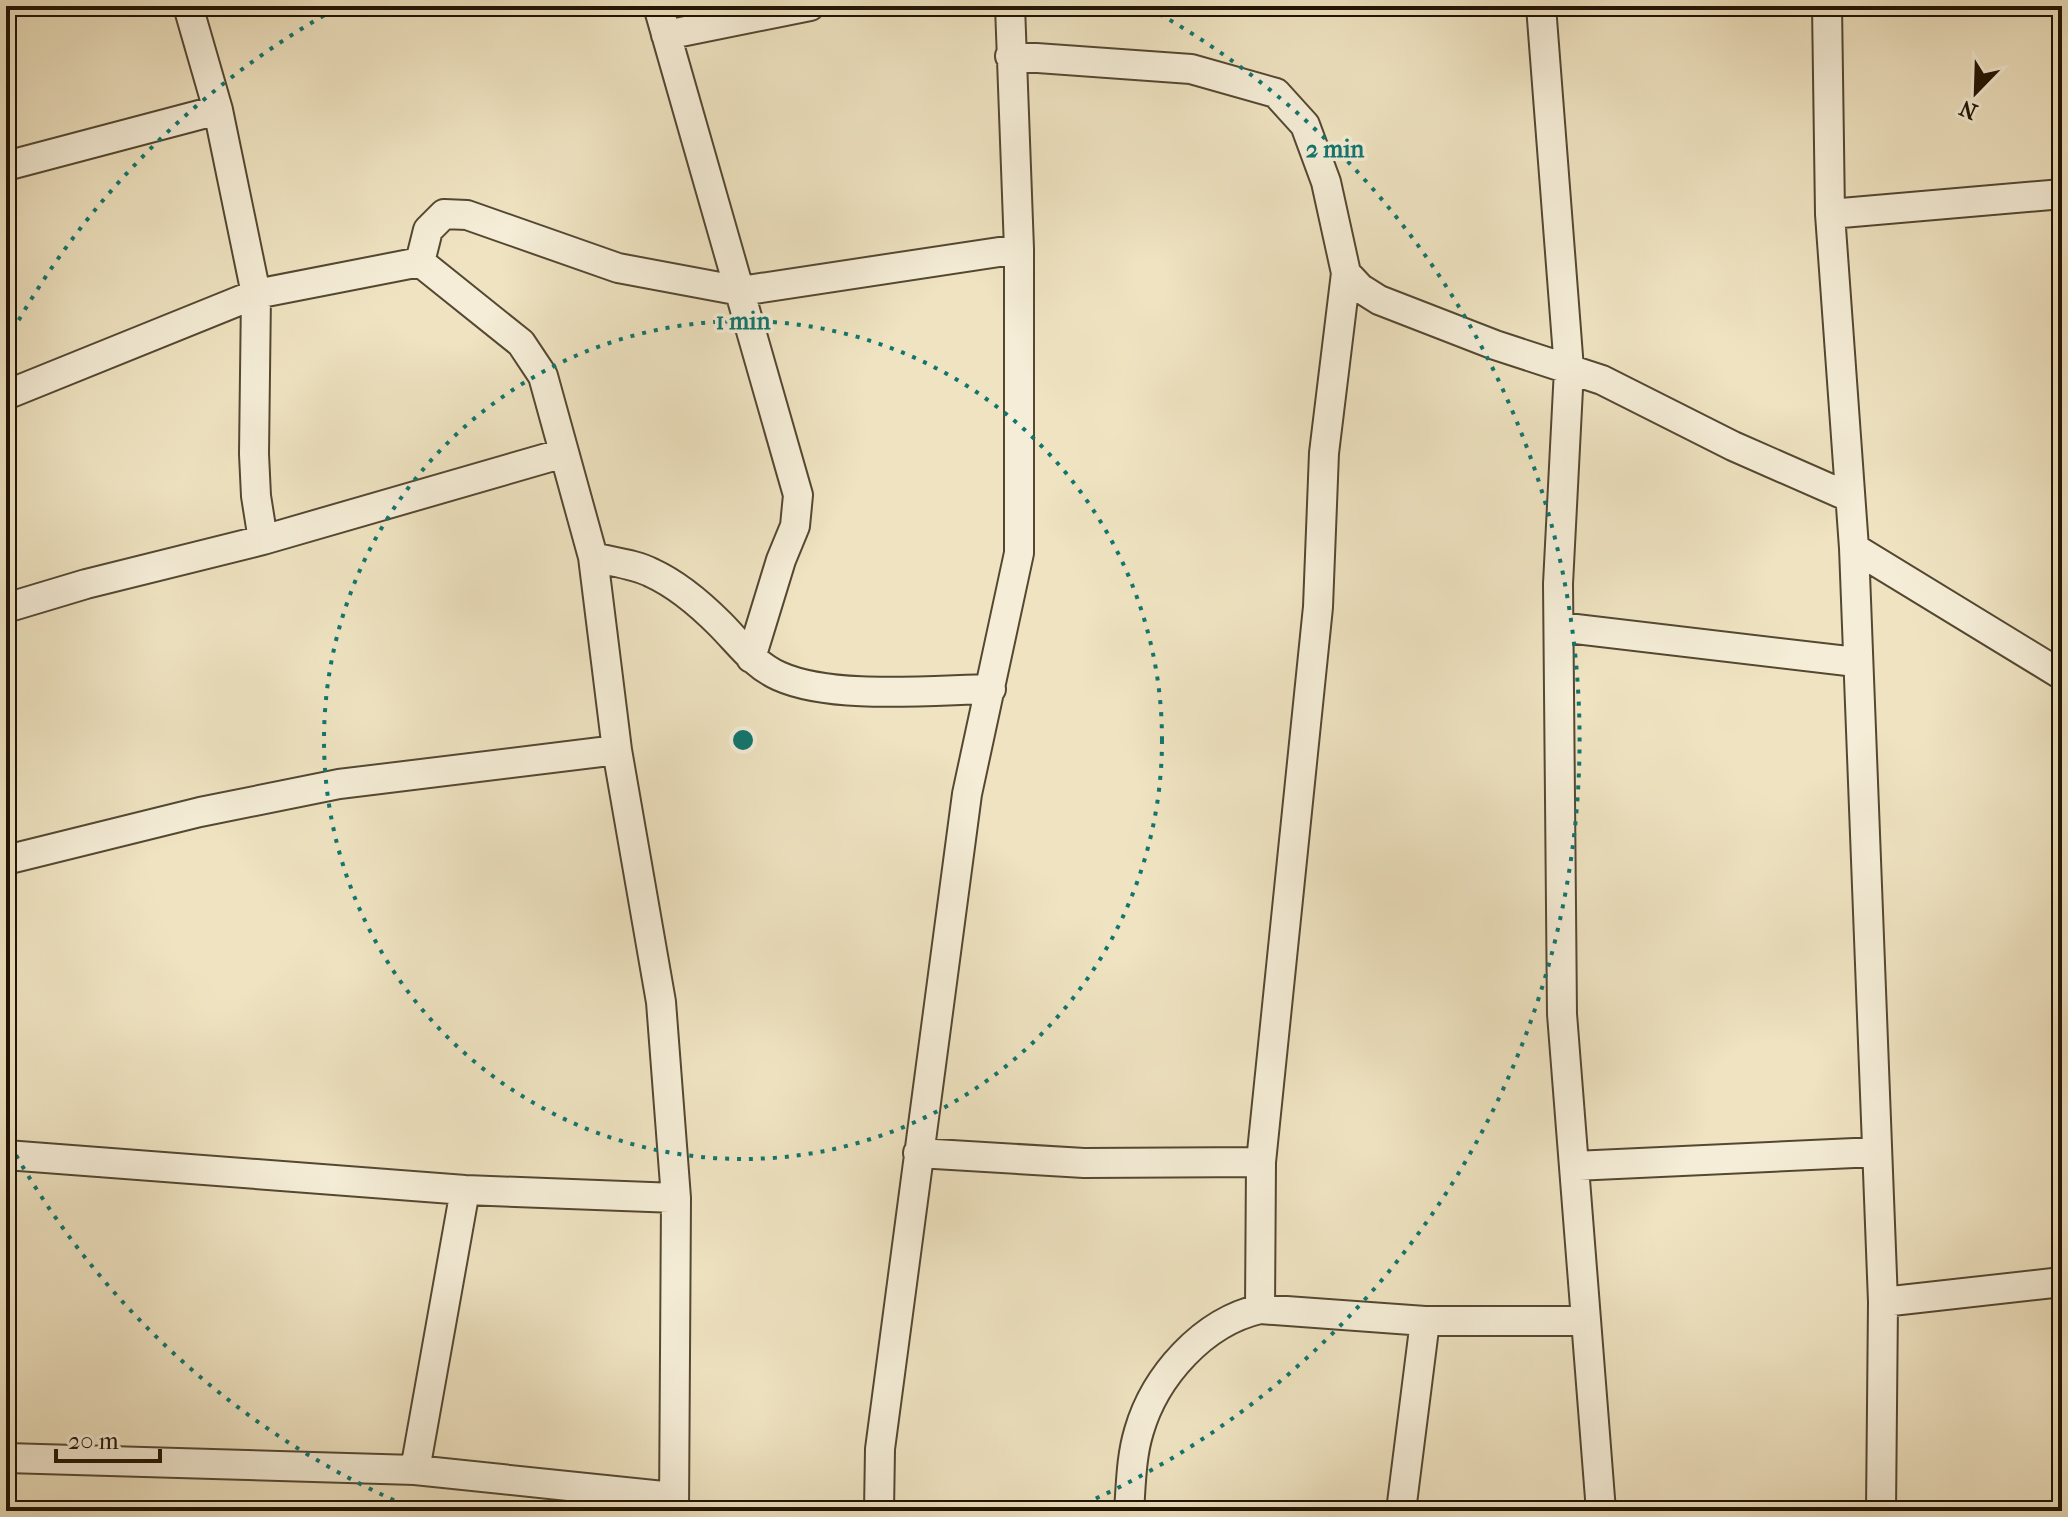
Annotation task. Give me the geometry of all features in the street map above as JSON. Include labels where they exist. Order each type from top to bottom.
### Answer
[{"type":"street","points":[[188,6],[218,110],[256,294],[254,454],[263,540]]},
{"type":"street","points":[[658,6],[798,495],[795,526],[781,560],[751,658]]},
{"type":"street","points":[[666,35],[810,6]]},
{"type":"street","points":[[879,1511],[880,1449],[967,794],[1019,553],[1019,249],[1010,6]]},
{"type":"street","points":[[1541,6],[1569,369],[1558,584],[1562,1014],[1601,1511]]},
{"type":"street","points":[[1827,6],[1830,214],[1854,548],[1883,1302],[1881,1511]]},
{"type":"street","points":[[1010,56],[1191,69],[1276,93],[1305,125],[1326,182],[1346,273],[1324,453],[1318,607],[1261,1162],[1260,1309]]},
{"type":"street","points":[[6,166],[218,110]]},
{"type":"street","points":[[1830,214],[2062,194]]},
{"type":"street","points":[[420,262],[428,230],[444,214],[467,215],[618,268],[741,291],[1019,249]]},
{"type":"street","points":[[6,395],[256,294],[420,262],[521,343],[543,376],[593,557],[617,750],[661,1002],[676,1198],[674,1504],[415,1470],[6,1458]]},
{"type":"street","points":[[1346,273],[1360,288],[1379,300],[1495,345],[1602,380],[1733,446],[1849,497]]},
{"type":"street","points":[[6,608],[86,584],[263,540],[564,453]]},
{"type":"street","points":[[1854,548],[2062,675]]},
{"type":"street","points":[[593,557],[651,572],[719,623],[751,658],[777,675],[804,685],[831,690],[991,689]]},
{"type":"street","points":[[1559,627],[1856,662]]},
{"type":"street","points":[[6,860],[200,812],[339,784],[617,750]]},
{"type":"street","points":[[1574,1166],[1876,1152]]},
{"type":"street","points":[[918,1153],[1084,1163],[1261,1162]]},
{"type":"street","points":[[6,1155],[465,1190],[676,1198]]},
{"type":"street","points":[[415,1470],[465,1190]]},
{"type":"street","points":[[1883,1302],[2062,1282]]},
{"type":"street","points":[[1129,1511],[1138,1433],[1151,1396],[1183,1356],[1211,1331],[1237,1314],[1260,1309],[1425,1321],[1584,1321]]},
{"type":"street","points":[[1401,1511],[1425,1321]]}]
